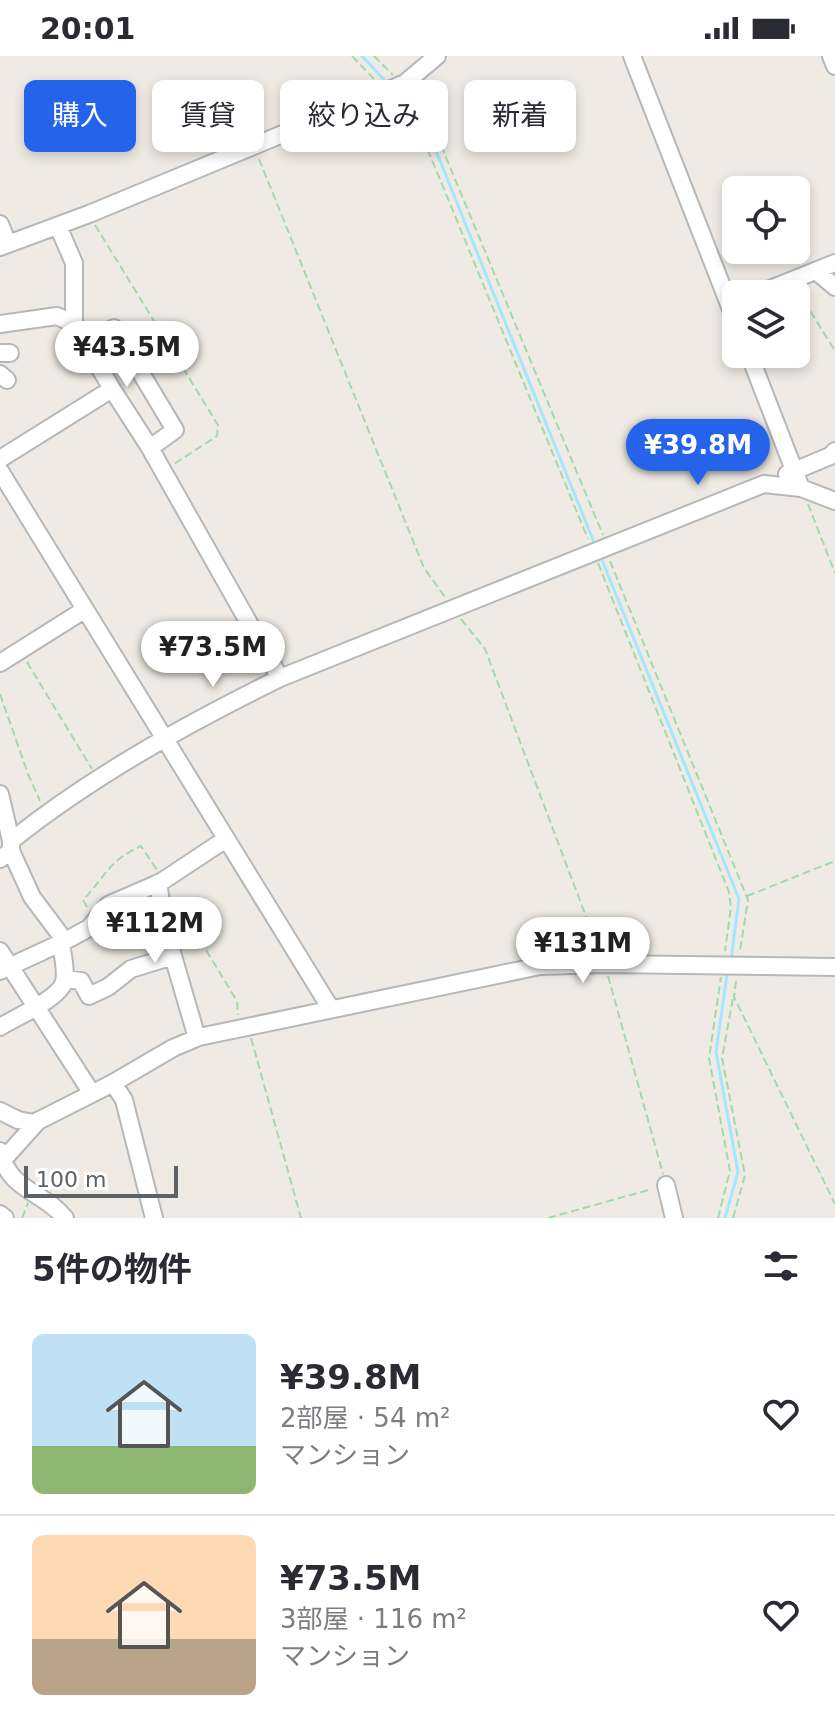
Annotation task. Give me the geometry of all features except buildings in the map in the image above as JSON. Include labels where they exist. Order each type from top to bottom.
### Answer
[{"type":"street","points":[[404,80],[437,56]]},
{"type":"street","points":[[632,56],[723,280]]},
{"type":"street","points":[[831,56],[835,66]]},
{"type":"street","points":[[0,224],[4,245],[242,152]]},
{"type":"street","points":[[58,226],[74,263],[74,324],[150,448],[280,678]]},
{"type":"street","points":[[794,280],[835,263]]},
{"type":"street","points":[[816,271],[835,287]]},
{"type":"street","points":[[0,324],[57,316],[74,324]]},
{"type":"street","points":[[85,344],[114,328],[175,430],[150,448]]},
{"type":"street","points":[[754,368],[801,488]]},
{"type":"street","points":[[0,459],[112,389]]},
{"type":"street","points":[[7,851],[45,813],[166,739],[280,678],[764,484],[830,456],[835,451]]},
{"type":"street","points":[[0,471],[331,1009]]},
{"type":"street","points":[[764,484],[801,488],[835,501]]},
{"type":"street","points":[[0,663],[84,610]]},
{"type":"street","points":[[0,794],[7,851],[32,897],[63,942],[65,979],[63,986],[53,996],[0,1027]]},
{"type":"street","points":[[4,969],[89,928],[108,905],[161,882],[226,839]]},
{"type":"street","points":[[161,882],[166,932],[197,1038]]},
{"type":"street","points":[[0,951],[4,969],[34,1006],[91,1092]]},
{"type":"street","points":[[65,979],[81,981],[89,996],[108,987],[131,969],[173,956]]},
{"type":"street","points":[[0,1111],[18,1120],[34,1123],[197,1038],[540,966],[835,967]]},
{"type":"street","points":[[113,1083],[124,1100],[154,1218]]},
{"type":"street","points":[[39,1120],[1,1156],[9,1173],[31,1195],[55,1205],[65,1218]]},
{"type":"street","points":[[666,1185],[674,1218]]},
{"type":"street","points":[[0,1214],[5,1218]]},
{"type":"path","points":[[352,56],[383,80]]},
{"type":"path","points":[[374,56],[388,80]]},
{"type":"path","points":[[256,152],[424,568],[485,649],[604,964],[666,1185],[548,1218]]},
{"type":"path","points":[[429,152],[601,548],[729,892],[730,966],[734,997],[722,1058],[745,1175],[733,1218]]},
{"type":"path","points":[[443,152],[601,548],[748,900],[709,1058],[730,1171],[718,1218]]},
{"type":"path","points":[[89,214],[218,425],[217,436],[163,471]]},
{"type":"path","points":[[810,311],[835,351]]},
{"type":"path","points":[[801,488],[835,573]]},
{"type":"path","points":[[20,650],[99,780]]},
{"type":"path","points":[[0,694],[45,813]]},
{"type":"path","points":[[83,900],[111,863],[141,846],[237,1001],[301,1218]]},
{"type":"path","points":[[746,897],[835,861]]},
{"type":"path","points":[[734,997],[835,1204]]},
{"type":"path","points":[[22,1218],[31,1195]]},
{"type":"waterway","points":[[362,56],[384,80]]},
{"type":"waterway","points":[[436,152],[595,545]]},
{"type":"waterway","points":[[600,555],[739,899],[731,960]]},
{"type":"waterway","points":[[725,1218],[738,1172],[716,1052],[727,975]]}]
